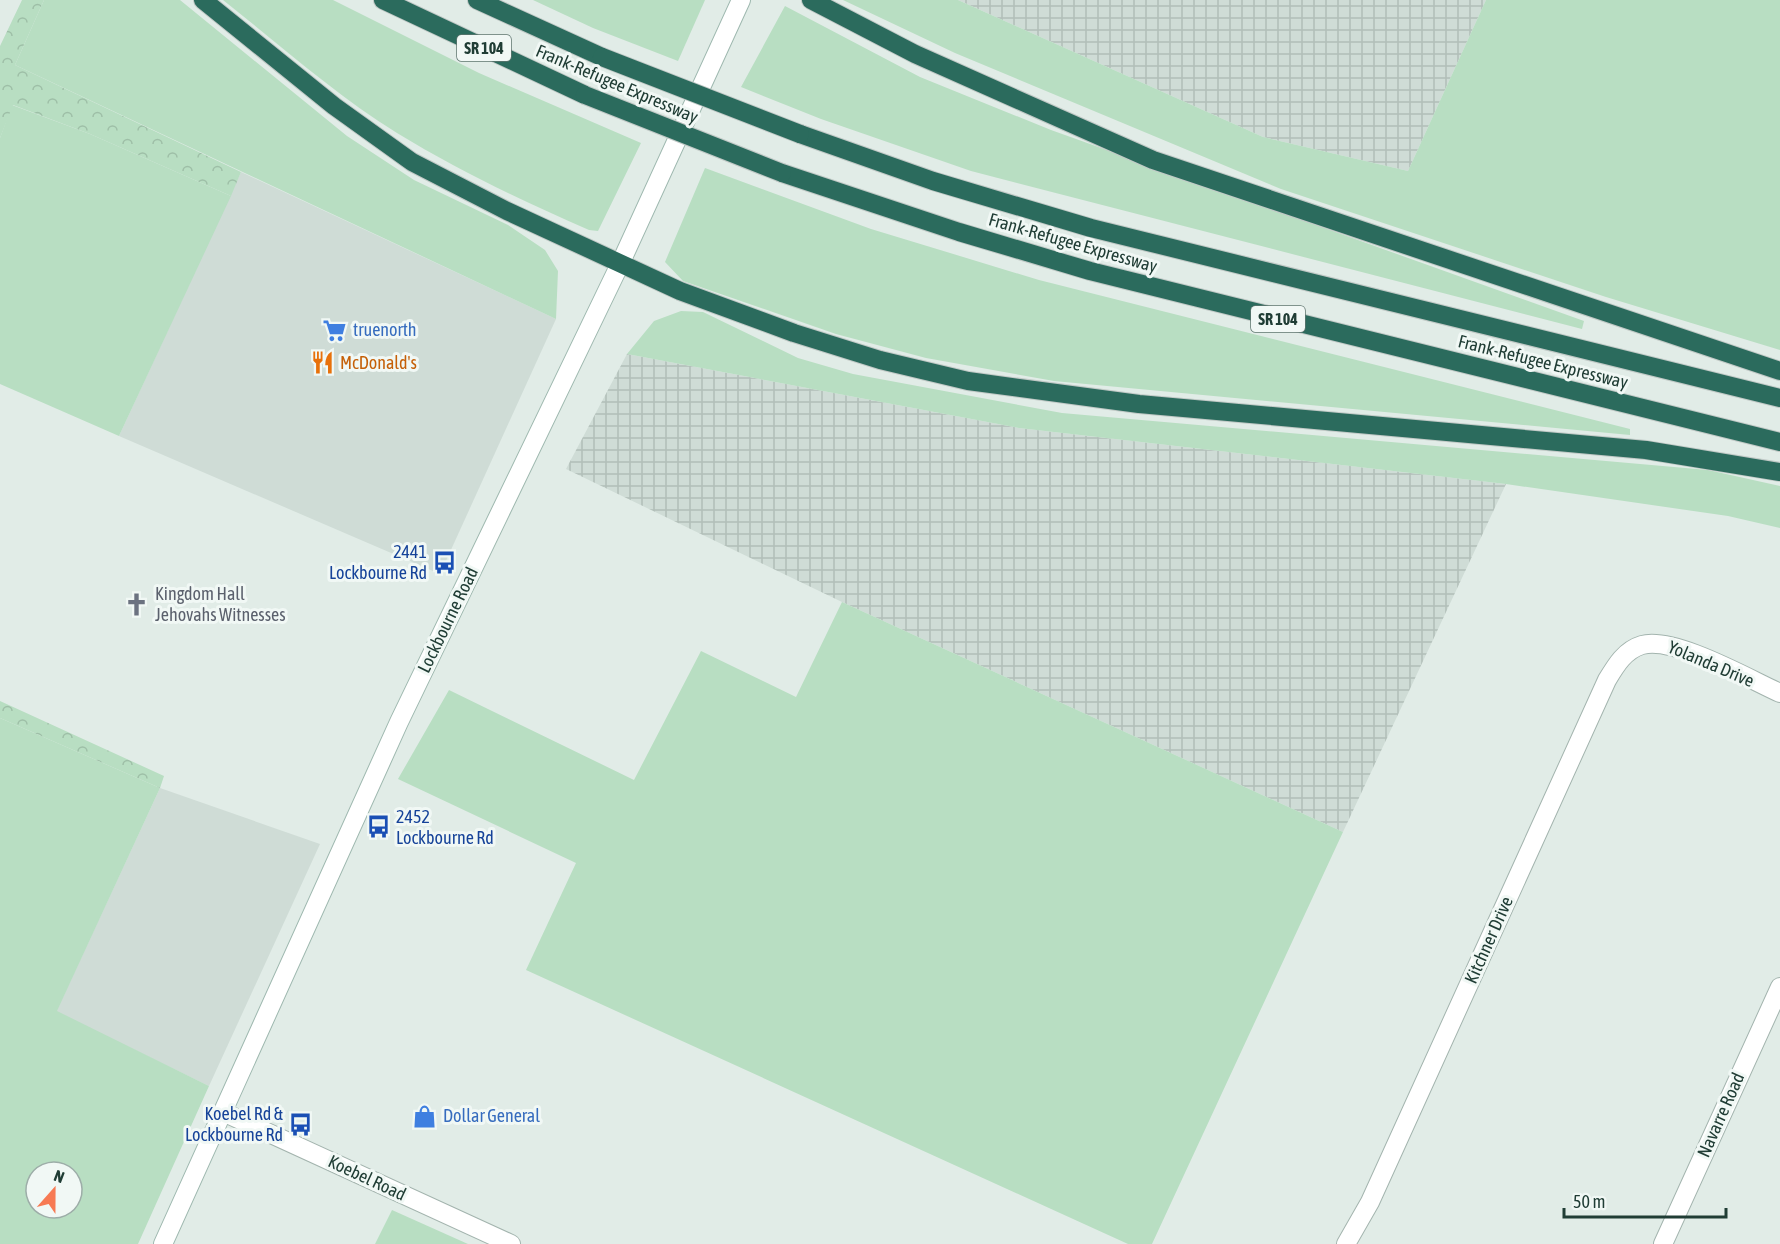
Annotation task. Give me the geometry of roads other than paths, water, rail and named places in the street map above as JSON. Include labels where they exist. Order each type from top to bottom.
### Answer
[{"type":"highway","points":[[203,0],[334,106],[412,162],[507,211],[680,291],[794,333],[880,360],[968,381],[1138,404],[1646,450],[1780,472]]},
{"type":"highway","name":"Frank-Refugee Expressway","points":[[383,0],[585,95],[782,173],[959,232],[1090,271],[1780,442]]},
{"type":"highway","name":"Frank-Refugee Expressway","points":[[477,0],[602,57],[800,134],[933,181],[1091,228],[1780,398]]},
{"type":"highway","points":[[811,0],[915,54],[1153,160],[1780,371]]},
{"type":"street","name":"Lockbourne Road","points":[[163,1244],[399,722],[621,262],[741,0]]},
{"type":"street","name":"Yolanda Drive","points":[[1641,645],[1660,642],[1679,647],[1780,693]]},
{"type":"street","name":"Kitchner Drive","points":[[1346,1244],[1370,1202],[1607,680],[1620,659],[1641,645]]},
{"type":"street","name":"Navarre Road","points":[[1663,1244],[1780,987]]},
{"type":"street","name":"Koebel Road","points":[[223,1112],[511,1244]]},
{"type":"place","name":"truenorth","points":[[335,330]]},
{"type":"place","name":"McDonald's","points":[[322,363]]},
{"type":"place","name":"2441 Lockbourne Rd","points":[[445,562]]},
{"type":"place","name":"Kingdom Hall Jehovahs Witnesses","points":[[137,604]]},
{"type":"place","name":"2452 Lockbourne Rd","points":[[378,827]]},
{"type":"place","name":"Dollar General","points":[[425,1116]]},
{"type":"place","name":"Koebel Rd & Lockbourne Rd","points":[[301,1124]]}]
